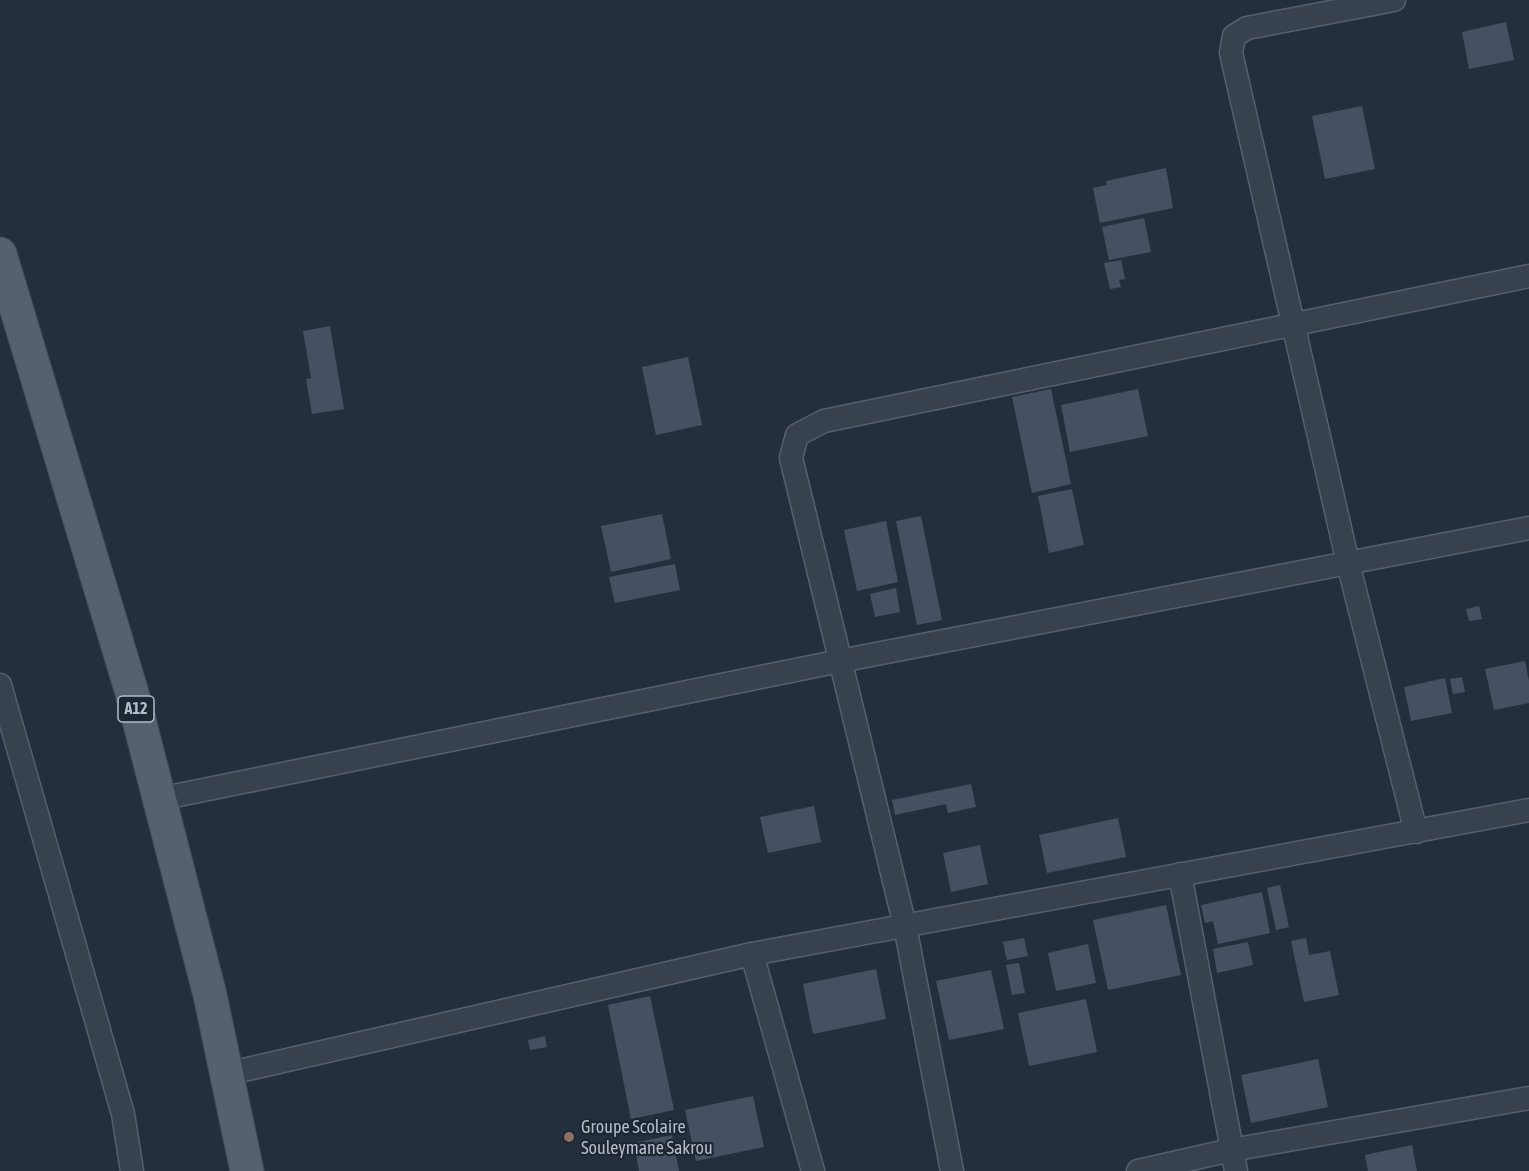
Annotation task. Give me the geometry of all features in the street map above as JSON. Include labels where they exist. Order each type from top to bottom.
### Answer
[{"type":"main road","name":"A12","points":[[0,254],[132,693],[210,995],[247,1171]]},
{"type":"street","points":[[1394,0],[1247,28],[1234,36],[1231,53],[1348,563],[1416,832]]},
{"type":"street","points":[[952,1171],[905,926],[791,458],[797,435],[824,421],[1529,276]]},
{"type":"street","points":[[159,799],[840,661],[1529,528]]},
{"type":"street","points":[[0,685],[123,1114],[132,1171]]},
{"type":"street","points":[[226,1074],[752,954],[1529,810]]},
{"type":"street","points":[[1180,874],[1233,1161]]},
{"type":"street","points":[[752,954],[813,1171]]},
{"type":"street","points":[[1138,1171],[1233,1161],[1529,1098]]},
{"type":"building","points":[[1506,22],[1514,60],[1469,69],[1462,32]]},
{"type":"building","points":[[1362,106],[1375,169],[1325,179],[1312,116]]},
{"type":"building","points":[[1166,168],[1173,208],[1100,223],[1093,188],[1107,185],[1106,181]]},
{"type":"building","points":[[1144,218],[1151,252],[1109,260],[1102,227]]},
{"type":"building","points":[[1121,260],[1125,279],[1119,280],[1121,287],[1110,289],[1104,263]]},
{"type":"building","points":[[330,326],[344,409],[312,414],[306,379],[311,378],[303,331]]},
{"type":"building","points":[[688,357],[702,425],[656,435],[642,367]]},
{"type":"building","points":[[1051,389],[1071,484],[1032,493],[1012,397]]},
{"type":"building","points":[[1138,389],[1148,436],[1070,452],[1061,405]]},
{"type":"building","points":[[1072,489],[1084,545],[1049,553],[1038,496]]},
{"type":"building","points":[[662,514],[671,559],[611,572],[601,526]]},
{"type":"building","points":[[921,516],[942,620],[917,625],[896,521]]},
{"type":"building","points":[[886,521],[898,582],[857,591],[844,530]]},
{"type":"building","points":[[675,564],[680,590],[615,603],[609,577]]},
{"type":"building","points":[[896,588],[900,612],[875,617],[870,594]]},
{"type":"building","points":[[1479,606],[1482,619],[1469,621],[1466,609]]},
{"type":"building","points":[[1525,661],[1529,681],[1529,703],[1494,710],[1485,669]]},
{"type":"building","points":[[1462,677],[1465,692],[1453,694],[1450,679]]},
{"type":"building","points":[[1445,678],[1452,713],[1411,721],[1404,687]]},
{"type":"building","points":[[971,784],[976,807],[948,813],[946,804],[895,815],[892,800]]},
{"type":"building","points":[[814,806],[821,842],[768,853],[760,817]]},
{"type":"building","points":[[1118,818],[1126,857],[1047,873],[1039,835]]},
{"type":"building","points":[[980,845],[988,884],[951,892],[943,853]]},
{"type":"building","points":[[1280,885],[1289,927],[1276,930],[1267,888]]},
{"type":"building","points":[[1262,892],[1270,933],[1218,944],[1213,921],[1205,923],[1201,905]]},
{"type":"building","points":[[1166,905],[1181,975],[1108,990],[1093,920]]},
{"type":"building","points":[[1024,938],[1028,956],[1007,960],[1003,942]]},
{"type":"building","points":[[1306,938],[1309,955],[1330,951],[1339,995],[1304,1002],[1291,941]]},
{"type":"building","points":[[1248,942],[1253,965],[1217,973],[1213,949]]},
{"type":"building","points":[[1088,944],[1096,983],[1056,991],[1048,953]]},
{"type":"building","points":[[1019,963],[1025,993],[1012,995],[1006,965]]},
{"type":"building","points":[[876,969],[886,1019],[813,1034],[803,984]]},
{"type":"building","points":[[991,970],[1004,1029],[949,1040],[936,981]]},
{"type":"building","points":[[650,996],[674,1110],[631,1119],[608,1005]]},
{"type":"building","points":[[1086,999],[1097,1052],[1029,1066],[1018,1013]]},
{"type":"building","points":[[545,1036],[547,1047],[530,1050],[528,1040]]},
{"type":"building","points":[[1318,1059],[1328,1107],[1251,1123],[1241,1075]]},
{"type":"building","points":[[753,1096],[764,1147],[696,1161],[685,1110]]},
{"type":"building","points":[[672,1135],[679,1171],[639,1171],[634,1143]]},
{"type":"building","points":[[1412,1145],[1417,1171],[1368,1171],[1365,1155]]},
{"type":"place","name":"Groupe Scolaire Souleymane Sakrou","points":[[569,1137]]}]
